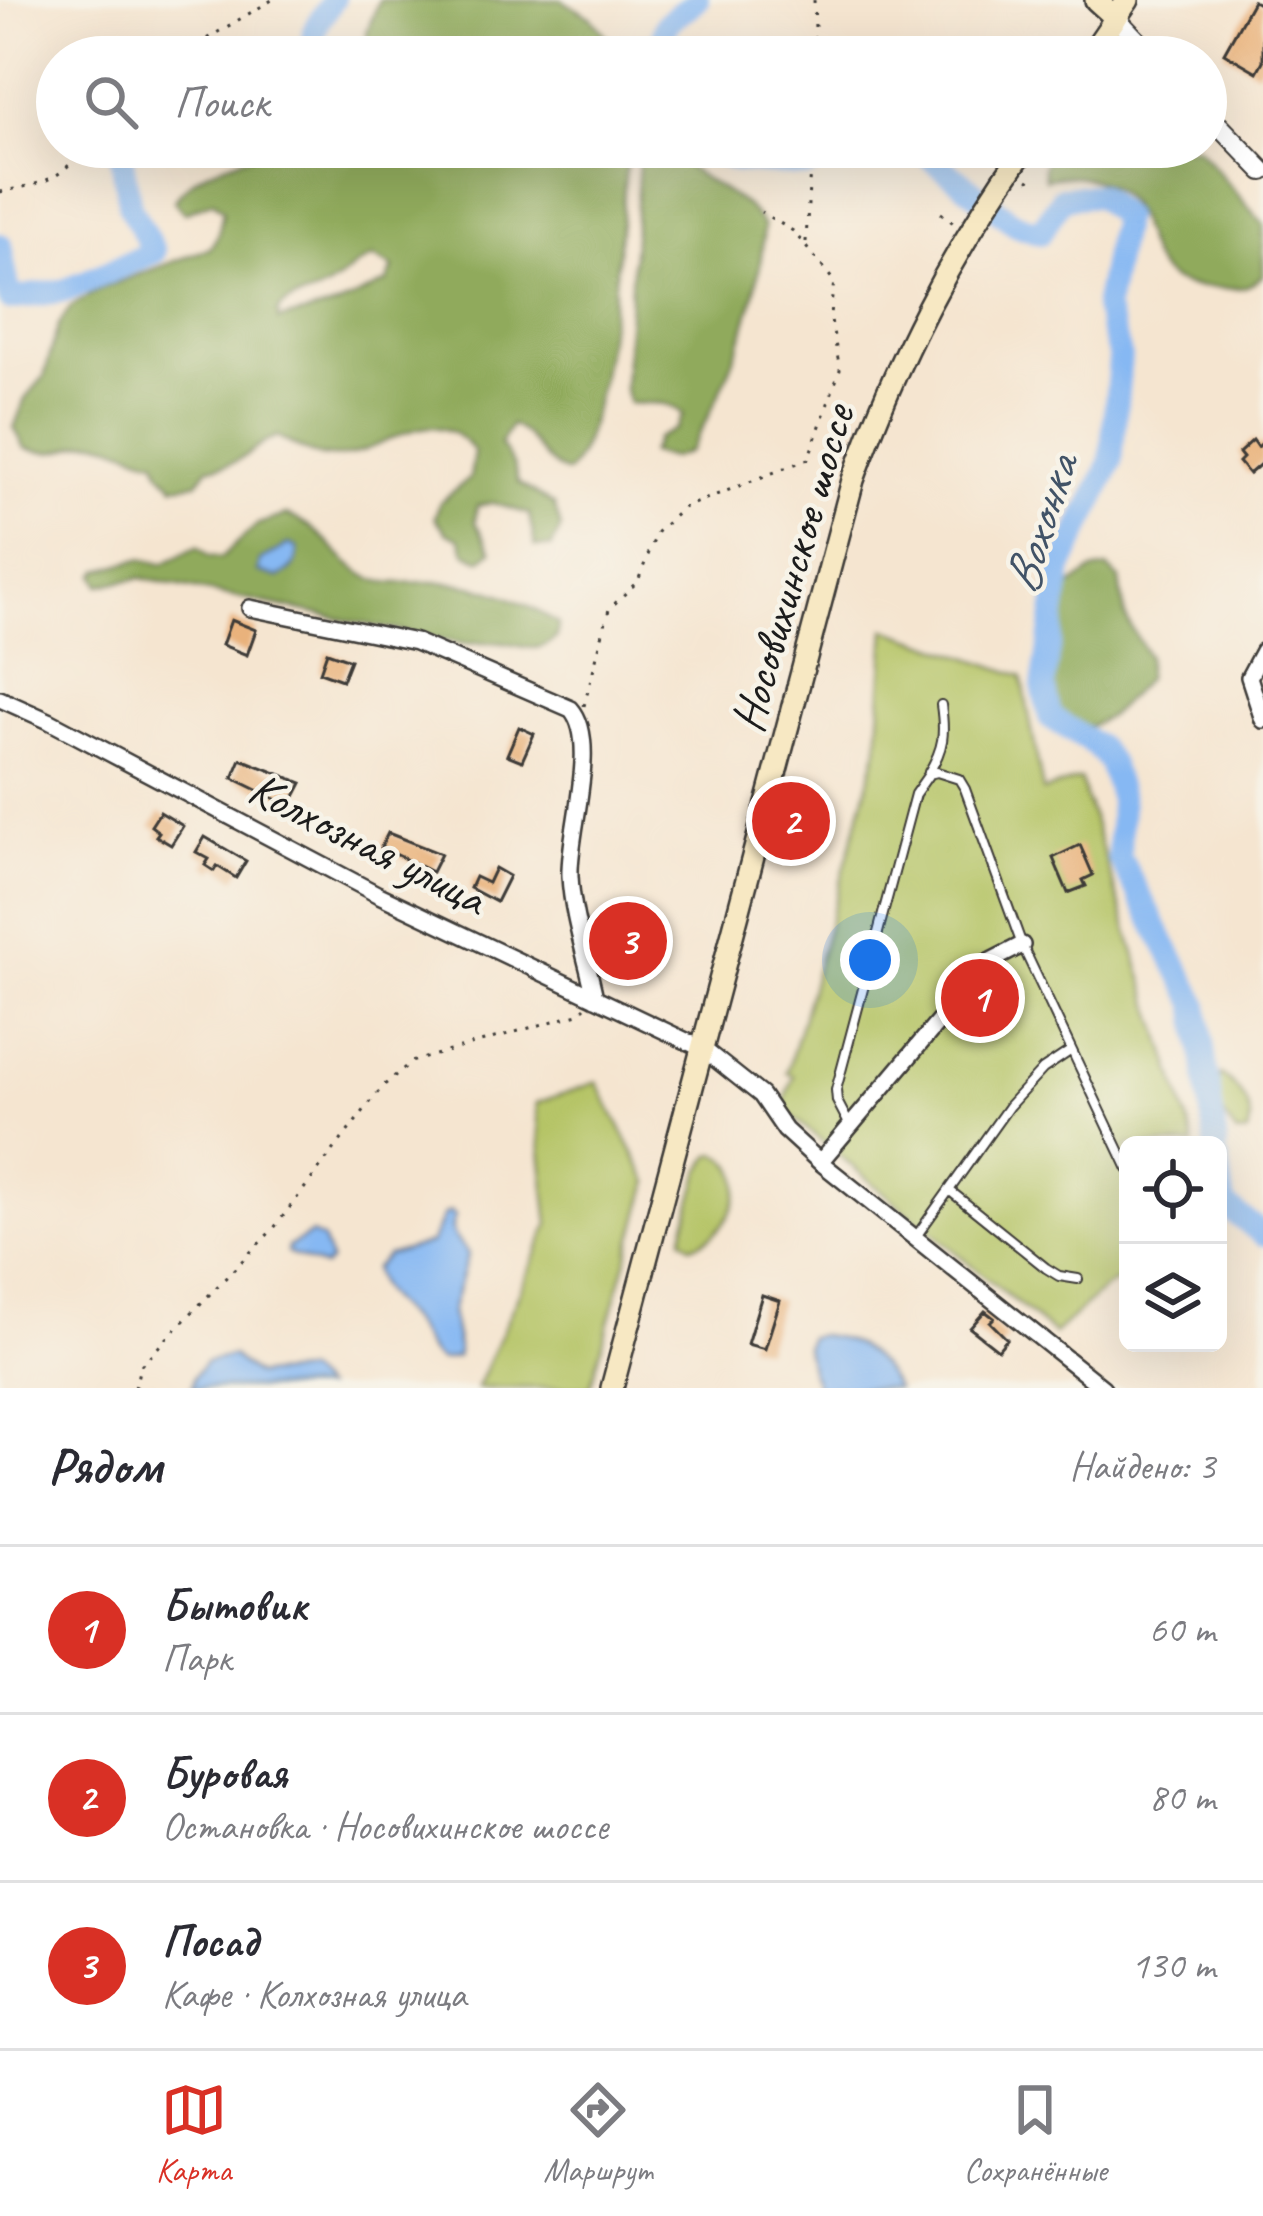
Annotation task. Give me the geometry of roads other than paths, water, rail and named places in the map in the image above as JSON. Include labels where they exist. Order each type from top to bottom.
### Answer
[{"type":"main road","points":[[1096,0],[1122,9],[1103,36]]},
{"type":"main road","name":"Носовихинское шоссе","points":[[613,1388],[853,479],[885,392],[927,302],[1011,168]]},
{"type":"street","points":[[1122,9],[1139,36]]},
{"type":"street","points":[[1227,134],[1263,171]]},
{"type":"street","points":[[250,608],[416,642],[572,709],[580,719],[585,743],[573,817],[570,878],[595,998]]},
{"type":"street","points":[[1263,651],[1249,677],[1263,720]]},
{"type":"street","name":"Колхозная улица","points":[[0,699],[377,894],[703,1049],[760,1095],[785,1130],[820,1162],[1080,1382],[1103,1388]]},
{"type":"street","points":[[820,1162],[989,962],[1022,945]]},
{"type":"lane","points":[[849,1124],[836,1090],[915,794],[941,752],[945,732],[940,705]]},
{"type":"lane","points":[[928,774],[959,779],[1022,945],[1119,1151]]},
{"type":"lane","points":[[914,1239],[1009,1106],[1043,1070],[1070,1051]]},
{"type":"lane","points":[[949,1190],[1046,1268],[1078,1279]]},
{"type":"water","points":[[289,544],[298,548],[291,569],[278,578],[258,572],[260,561]]},
{"type":"water","points":[[451,1212],[455,1216],[453,1233],[468,1254],[451,1312],[456,1357],[440,1361],[383,1291],[374,1269],[387,1255],[431,1243],[444,1215]]},
{"type":"water","points":[[311,1234],[322,1239],[330,1261],[324,1267],[287,1253],[288,1247]]},
{"type":"water","points":[[821,1335],[866,1351],[896,1388],[818,1388],[806,1347],[809,1337]]},
{"type":"water","points":[[232,1356],[256,1375],[305,1372],[323,1388],[192,1388],[205,1362]]},
{"type":"waterway","name":"Вохонка","points":[[314,36],[333,0]]},
{"type":"waterway","name":"Вохонка","points":[[663,36],[667,23],[697,0]]},
{"type":"waterway","name":"Вохонка","points":[[0,245],[10,299],[66,290],[154,252],[130,207],[124,168]]},
{"type":"waterway","name":"Вохонка","points":[[943,168],[1015,224],[1040,233],[1062,198],[1098,195],[1122,217],[1105,308],[1120,357],[1111,462],[1061,569],[1043,686],[1050,717],[1097,746],[1110,763],[1121,800],[1119,857],[1197,1004],[1215,1136]]},
{"type":"waterway","name":"Вохонка","points":[[1227,1207],[1263,1234]]},
{"type":"place","name":"Буровая","points":[[791,821]]},
{"type":"place","name":"Посад","points":[[628,941]]},
{"type":"place","name":"Бытовик","points":[[980,998]]}]
